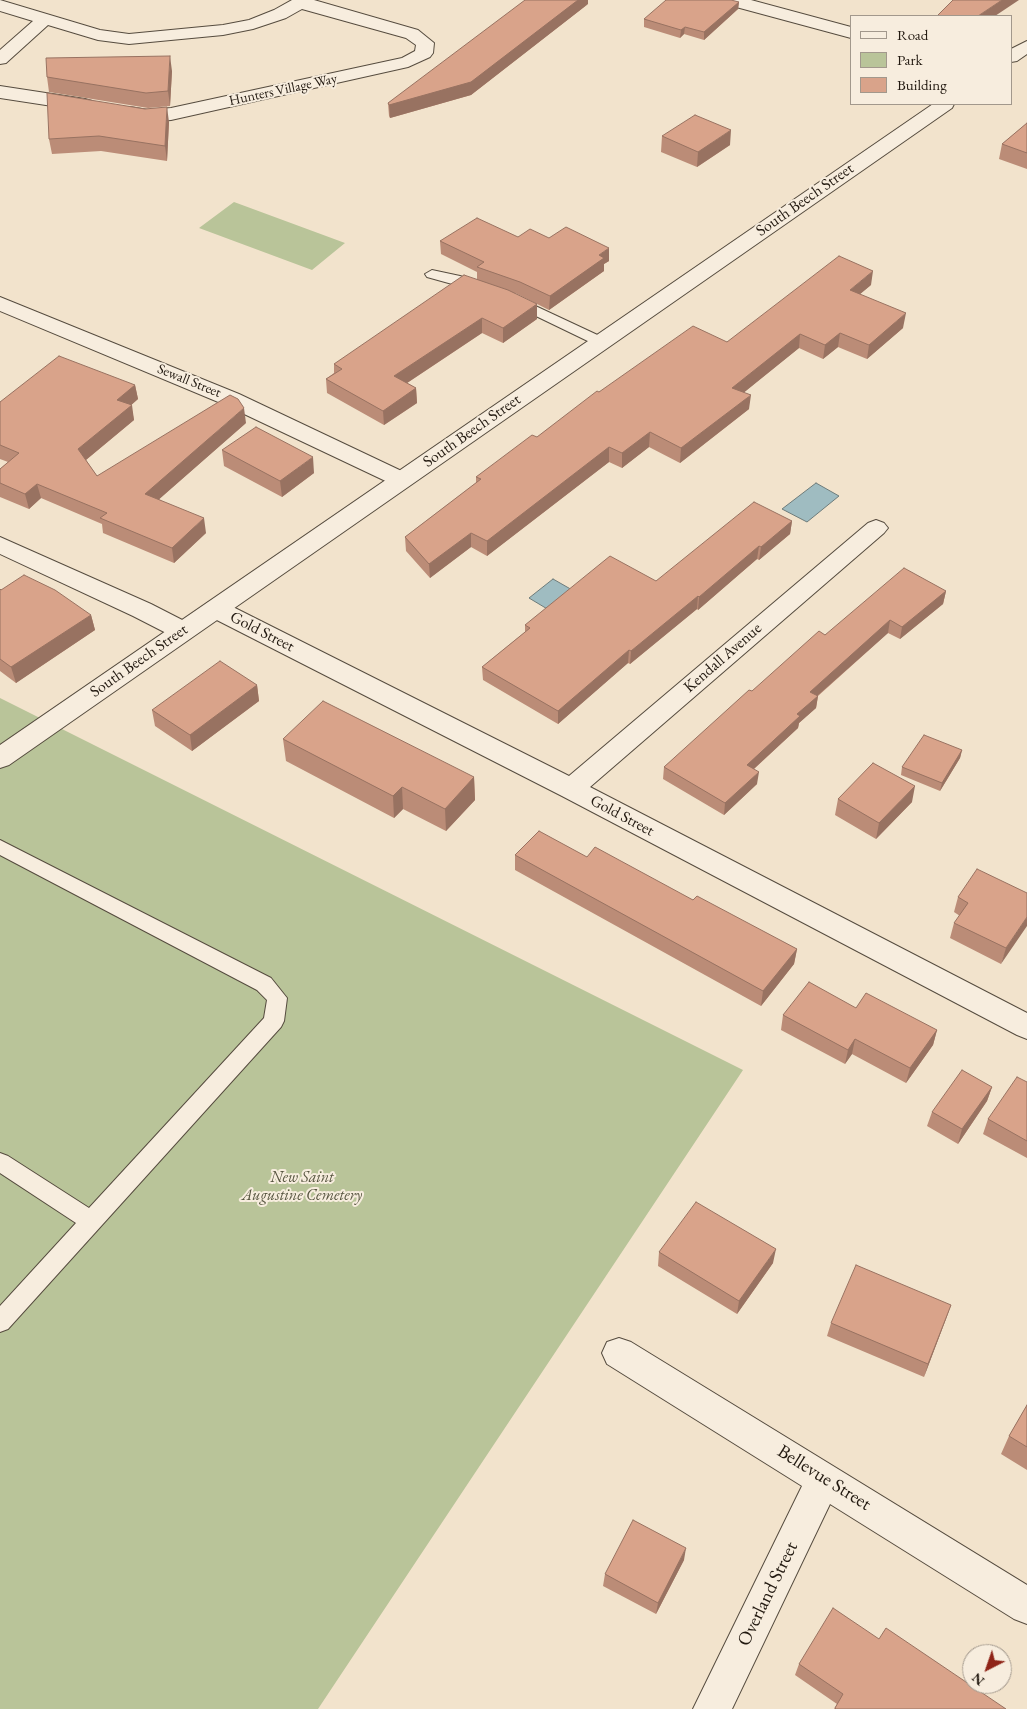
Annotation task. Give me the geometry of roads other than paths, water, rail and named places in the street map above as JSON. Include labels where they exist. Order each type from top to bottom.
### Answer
[{"type":"street","points":[[731,0],[850,33]]},
{"type":"street","name":"Hunters Village Way","points":[[0,5],[98,35],[129,39],[160,38],[253,24],[280,14],[303,2],[412,34],[425,43],[424,54],[408,62],[171,114],[148,116],[0,92]]},
{"type":"street","points":[[0,59],[44,20]]},
{"type":"street","points":[[1012,57],[1027,46]]},
{"type":"street","name":"South Beech Street","points":[[0,758],[944,105]]},
{"type":"street","name":"Sewall Street","points":[[0,303],[231,398],[402,480]]},
{"type":"street","name":"Kendall Avenue","points":[[571,789],[876,528]]},
{"type":"street","points":[[0,545],[142,610],[183,631]]},
{"type":"street","name":"Gold Street","points":[[216,609],[571,789],[1027,1027]]},
{"type":"street","name":"Bellevue Street","points":[[619,1353],[824,1478],[1027,1606]]},
{"type":"street","name":"Overland Street","points":[[712,1709],[824,1478]]},
{"type":"lane","points":[[432,274],[455,279],[514,300],[600,342]]},
{"type":"lane","points":[[0,847],[264,984],[277,998],[274,1022],[0,1322]]},
{"type":"lane","points":[[0,1162],[91,1221]]},
{"type":"water","points":[[816,483],[839,496],[807,522],[782,509]]},
{"type":"water","points":[[553,579],[609,611],[584,631],[529,598]]},
{"type":"park label","name":"New Saint Augustine Cemetery","points":[[302,1187]]}]
